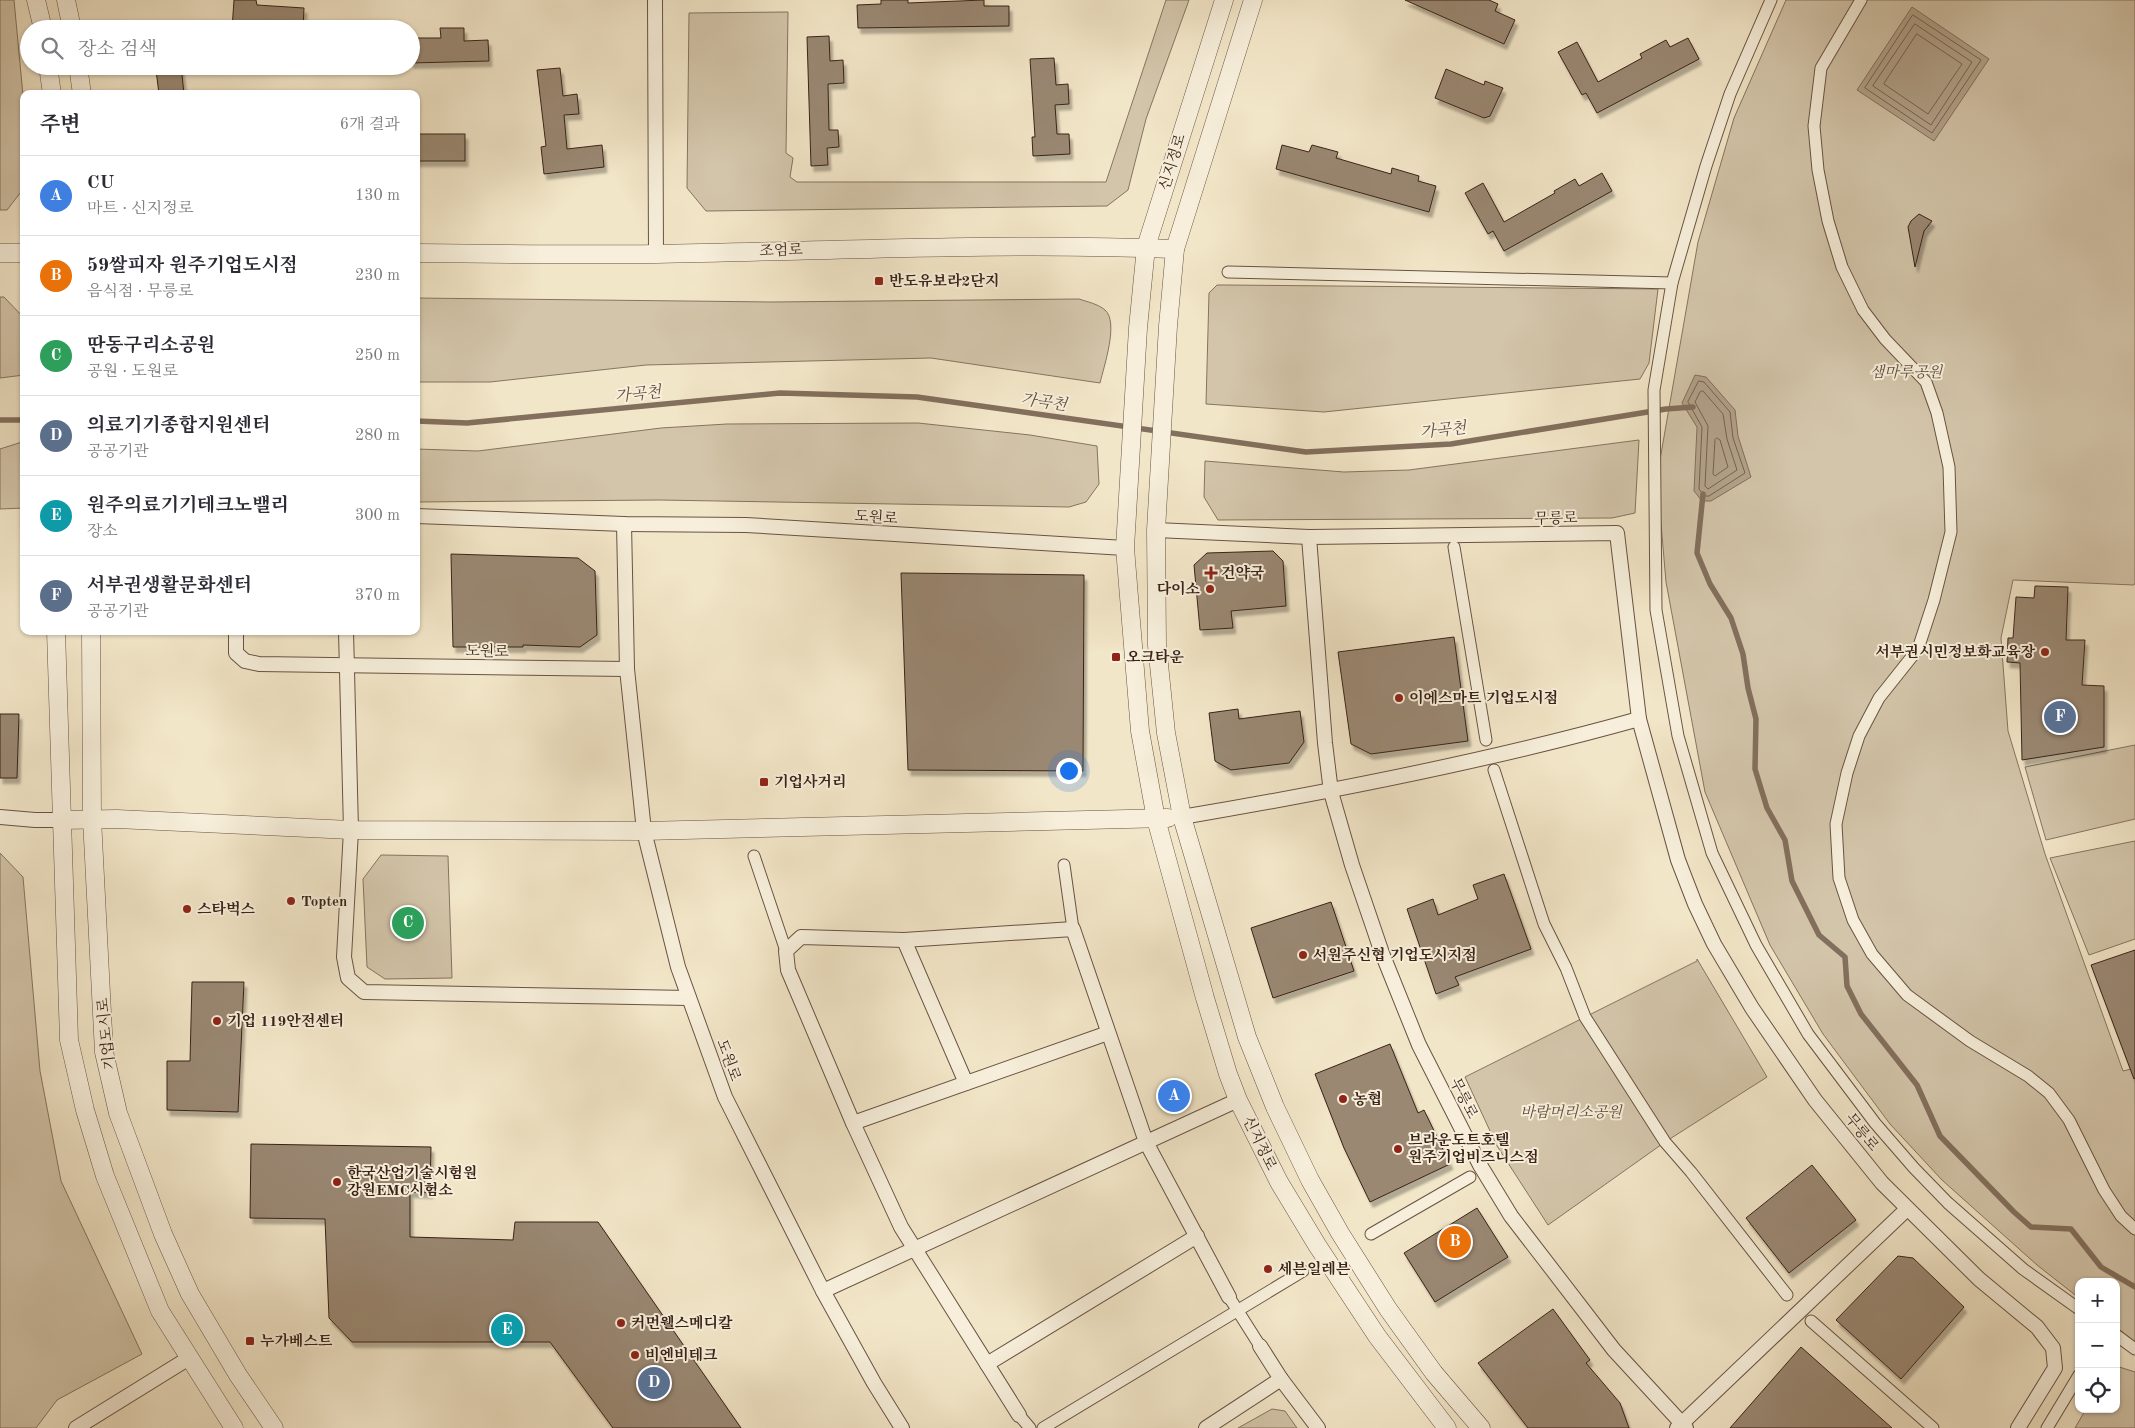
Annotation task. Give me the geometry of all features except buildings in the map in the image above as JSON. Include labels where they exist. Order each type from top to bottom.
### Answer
[{"type":"street","points":[[36,0],[41,20]]},
{"type":"street","points":[[66,0],[70,20]]},
{"type":"street","points":[[655,0],[656,254]]},
{"type":"street","name":"신지정로","points":[[1224,0],[1146,248],[1138,328],[1125,548],[1140,731],[1156,819],[1205,998],[1228,1074],[1238,1100],[1279,1182],[1316,1245],[1383,1344],[1447,1428]]},
{"type":"street","name":"신지정로","points":[[1253,0],[1175,249],[1168,326],[1156,530],[1157,645],[1166,733],[1182,817],[1247,1037],[1275,1107],[1310,1180],[1340,1233],[1388,1309],[1434,1373],[1482,1428]]},
{"type":"street","points":[[1771,0],[1730,94],[1706,166],[1672,283],[1654,390],[1656,610],[1678,736],[1712,853],[1752,937],[1808,1034],[1875,1123],[1914,1168],[1948,1203],[2023,1269],[2075,1306]]},
{"type":"street","points":[[1861,0],[1821,68],[1814,126],[1818,170],[1828,221],[1842,267],[1863,310],[1885,339],[1926,382],[1929,390],[1937,413],[1949,467],[1951,532],[1934,600],[1918,649],[1880,698],[1859,736],[1847,773],[1836,824],[1839,878],[1852,920],[1872,954],[1907,995],[1970,1041],[2028,1076],[2049,1093],[2069,1120],[2104,1190],[2121,1216],[2135,1229]]},
{"type":"street","points":[[49,75],[51,90]]},
{"type":"street","points":[[79,75],[81,90]]},
{"type":"street","name":"조엄로","points":[[420,253],[656,254],[852,248],[1175,249]]},
{"type":"street","points":[[0,252],[20,253]]},
{"type":"street","points":[[1228,272],[1672,283]]},
{"type":"street","name":"도원로","points":[[420,516],[624,524],[746,525],[1125,548]]},
{"type":"street","name":"도원로","points":[[624,524],[627,669],[644,831],[678,967],[725,1097],[823,1291],[874,1383],[902,1428]]},
{"type":"street","name":"무릉로","points":[[1156,530],[1309,537],[1617,533],[1639,719],[1678,860],[1694,904],[1714,944],[1752,1008],[1815,1100],[1882,1183],[1979,1279],[2037,1327],[2053,1348],[2055,1368],[2018,1428]]},
{"type":"street","name":"무릉로","points":[[1309,537],[1325,743],[1331,792],[1352,865],[1382,953],[1420,1045],[1480,1165],[1511,1216],[1614,1350],[1682,1427],[1907,1208]]},
{"type":"street","points":[[1454,547],[1486,740]]},
{"type":"street","points":[[56,635],[69,1040],[84,1110],[105,1176],[157,1303],[189,1358],[234,1428]]},
{"type":"street","name":"기업도시로","points":[[91,635],[92,819],[104,1052],[118,1113],[163,1234],[190,1294],[238,1376],[274,1428]]},
{"type":"street","name":"도원로","points":[[236,635],[236,653],[245,662],[259,664],[627,669]]},
{"type":"street","points":[[346,635],[351,830],[344,957],[348,978],[364,992],[689,998]]},
{"type":"street","points":[[0,817],[35,820],[92,819],[351,830],[644,831],[1156,819],[1182,817],[1331,792],[1556,742],[1639,719]]},
{"type":"street","points":[[1494,770],[1544,924],[1566,968],[1585,1017],[1665,1142],[1691,1172],[1787,1295]]},
{"type":"street","points":[[754,856],[786,951],[788,970],[852,1123],[900,1228],[1018,1415],[1030,1428]]},
{"type":"street","points":[[1064,865],[1074,929],[1146,1142],[1238,1311],[1281,1379],[1318,1428]]},
{"type":"street","points":[[786,951],[800,937],[904,940],[1074,929]]},
{"type":"street","points":[[904,940],[966,1083]]},
{"type":"street","points":[[852,1123],[1108,1033]]},
{"type":"street","points":[[823,1291],[1238,1100]]},
{"type":"street","points":[[1371,1234],[1470,1176]]},
{"type":"street","points":[[987,1364],[1197,1236]]},
{"type":"street","points":[[1043,1428],[1303,1271]]},
{"type":"street","points":[[1811,1322],[1933,1428]]},
{"type":"street","points":[[2120,1338],[2135,1349]]},
{"type":"street","points":[[76,1428],[189,1358]]},
{"type":"street","points":[[1206,1428],[1281,1379]]},
{"type":"street","points":[[2047,1428],[2075,1381]]},
{"type":"green space","points":[[0,0],[14,0],[22,90],[20,90],[20,193],[7,210],[0,210]]},
{"type":"green space","points":[[1166,0],[1189,0],[1146,119],[1128,190],[1107,206],[706,211],[687,188],[689,13],[788,12],[786,153],[793,158],[790,177],[797,182],[1106,182]]},
{"type":"green space","name":"샘마루공원","points":[[1786,0],[2135,0],[2135,583],[2134,585],[2013,580],[2001,638],[2008,731],[2045,854],[2123,1071],[2135,1068],[2135,1342],[2120,1330],[2120,1278],[2075,1278],[2075,1295],[2037,1265],[1942,1180],[1890,1124],[1823,1034],[1770,945],[1705,792],[1666,582],[1657,477],[1698,242],[1734,118]]},
{"type":"green space","points":[[1217,285],[1658,289],[1649,363],[1640,379],[1324,412],[1206,404],[1209,293]]},
{"type":"green space","points":[[0,297],[4,297],[20,314],[20,376],[0,378]]},
{"type":"green space","points":[[420,298],[772,302],[1079,299],[1105,310],[1111,324],[1107,356],[1100,383],[931,358],[646,365],[490,382],[420,382]]},
{"type":"green space","points":[[918,423],[1030,435],[1097,446],[1099,484],[1086,502],[1069,507],[659,500],[420,502],[420,449],[478,451],[661,428],[727,424]]},
{"type":"green space","points":[[1639,440],[1635,513],[1612,518],[1218,520],[1204,497],[1205,461],[1344,472],[1409,470]]},
{"type":"green space","points":[[20,443],[20,508],[0,509],[0,449]]},
{"type":"green space","points":[[2135,745],[2135,819],[2046,840],[2025,767]]},
{"type":"green space","points":[[2135,841],[2135,939],[2089,955],[2050,858]]},
{"type":"green space","points":[[0,853],[23,877],[40,1071],[61,1181],[142,1354],[57,1400],[36,1428],[0,1428]]},
{"type":"green space","points":[[381,855],[448,856],[452,978],[385,979],[367,967],[363,879]]},
{"type":"green space","name":"바람머리소공원","points":[[1697,959],[1767,1077],[1665,1142],[1548,1225],[1497,1146],[1465,1077],[1697,961]]},
{"type":"green space","points":[[2120,1367],[2135,1372],[2135,1428],[2075,1428],[2084,1413],[2120,1413]]},
{"type":"green space","points":[[1272,1409],[1285,1411],[1297,1428],[1238,1428]]},
{"type":"water","points":[[1912,7],[1989,59],[1934,141],[1857,90]]},
{"type":"water","points":[[1695,375],[1706,377],[1735,410],[1738,436],[1751,477],[1711,501],[1702,501],[1694,491],[1697,427],[1682,403]]},
{"type":"waterway","name":"가곡천","points":[[420,421],[467,423],[780,393],[917,397],[1306,452],[1451,444],[1666,409],[1693,407]]},
{"type":"waterway","name":"가곡천","points":[[0,420],[20,420]]},
{"type":"waterway","points":[[1703,494],[1697,553],[1710,584],[1731,618],[1743,654],[1748,688],[1756,719],[1755,769],[1767,808],[1785,840],[1792,881],[1819,935],[1845,957],[1847,986],[1861,1014],[1917,1085],[1940,1136],[2014,1212],[2031,1227],[2071,1229],[2101,1267],[2135,1287]]},
{"type":"place","name":"반도유보라2단지","points":[[879,281]]},
{"type":"place","name":"건약국","points":[[1211,573]]},
{"type":"place","name":"다이소","points":[[1210,589]]},
{"type":"place","name":"서부권시민정보화교육장","points":[[2045,652]]},
{"type":"place","name":"오크타운","points":[[1116,657]]},
{"type":"place","name":"이에스마트 기업도시점","points":[[1399,698]]},
{"type":"place","name":"서부권생활문화센터","points":[[2060,717]]},
{"type":"place","name":"기업사거리","points":[[764,782]]},
{"type":"place","name":"Topten","points":[[291,901]]},
{"type":"place","name":"스타벅스","points":[[187,909]]},
{"type":"place","name":"딴동구리소공원","points":[[408,923]]},
{"type":"place","name":"서원주신협 기업도시지점","points":[[1303,955]]},
{"type":"place","name":"기업 119안전센터","points":[[217,1021]]},
{"type":"place","name":"CU","points":[[1174,1096]]},
{"type":"place","name":"농협","points":[[1343,1099]]},
{"type":"place","name":"브라운도트호텔 원주기업비즈니스점","points":[[1398,1149]]},
{"type":"place","name":"한국산업기술시험원 강원EMC시험소","points":[[337,1182]]},
{"type":"place","name":"59쌀피자 원주기업도시점","points":[[1455,1242]]},
{"type":"place","name":"세븐일레븐","points":[[1268,1269]]},
{"type":"place","name":"커먼웰스메디칼","points":[[621,1323]]},
{"type":"place","name":"원주의료기기테크노밸리","points":[[507,1330]]},
{"type":"place","name":"누가베스트","points":[[250,1341]]},
{"type":"place","name":"비엔비테크","points":[[635,1355]]},
{"type":"place","name":"의료기기종합지원센터","points":[[654,1383]]}]
